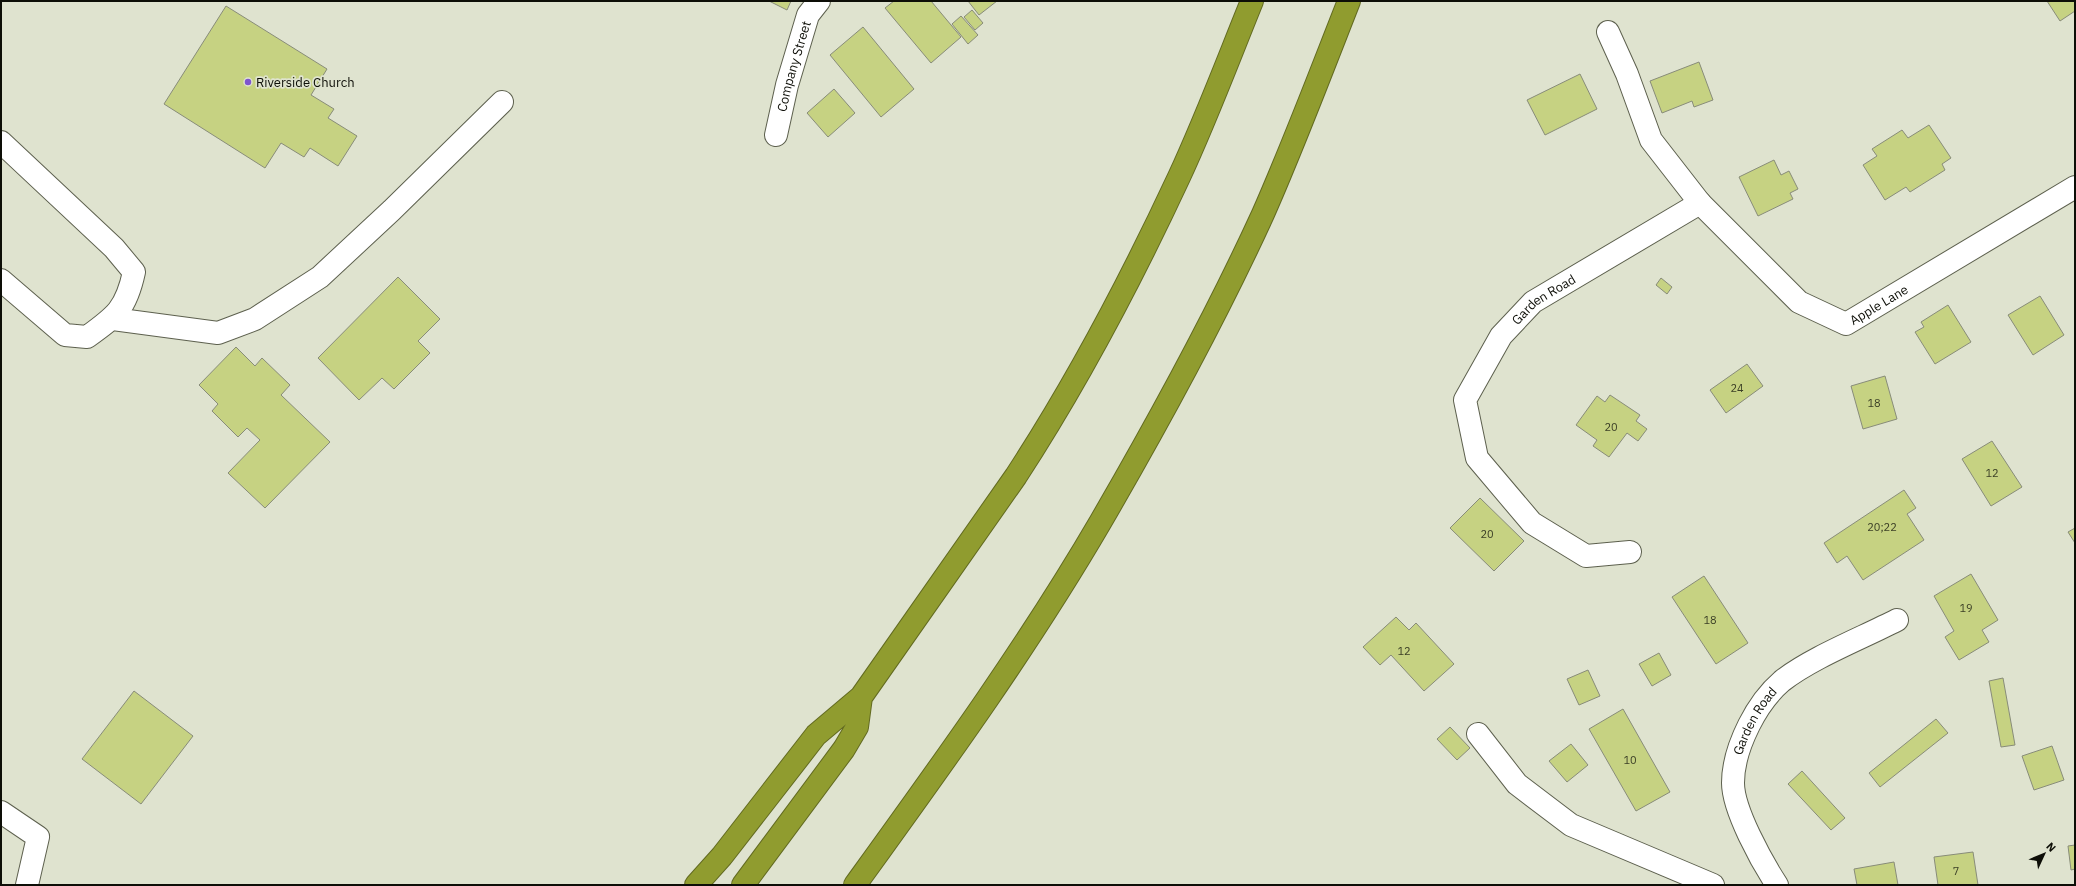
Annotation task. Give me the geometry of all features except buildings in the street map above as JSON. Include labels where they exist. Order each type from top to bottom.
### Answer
[{"type":"highway","points":[[696,885],[722,856],[816,735],[861,697],[1039,441],[1114,311],[1180,176],[1252,1]]},
{"type":"highway","points":[[855,885],[959,741],[1040,620],[1101,522],[1193,354],[1262,215],[1300,126],[1349,1]]},
{"type":"highway","points":[[743,885],[844,749],[858,727],[861,697]]},
{"type":"street","name":"Company Street","points":[[776,135],[787,85],[808,15],[819,1]]},
{"type":"street","points":[[1608,32],[1627,74],[1651,140],[1700,203]]},
{"type":"street","points":[[113,319],[218,333],[255,319],[320,277],[392,210],[502,102]]},
{"type":"street","points":[[1,142],[114,248],[134,272],[129,294],[113,319],[87,337],[66,335],[1,280]]},
{"type":"street","name":"Apple Lane","points":[[1700,203],[1799,302],[1846,324],[2075,188]]},
{"type":"street","name":"Garden Road","points":[[1630,552],[1586,556],[1532,523],[1477,458],[1465,400],[1501,336],[1533,302],[1700,203]]},
{"type":"street","name":"Garden Road","points":[[1777,885],[1755,845],[1737,804],[1732,784],[1734,761],[1741,739],[1764,700],[1782,682],[1810,664],[1897,620]]},
{"type":"street","points":[[1478,734],[1517,784],[1571,825],[1713,885]]},
{"type":"street","points":[[1,812],[38,837],[27,885]]},
{"type":"place","name":"Riverside Church","points":[[248,82]]}]
